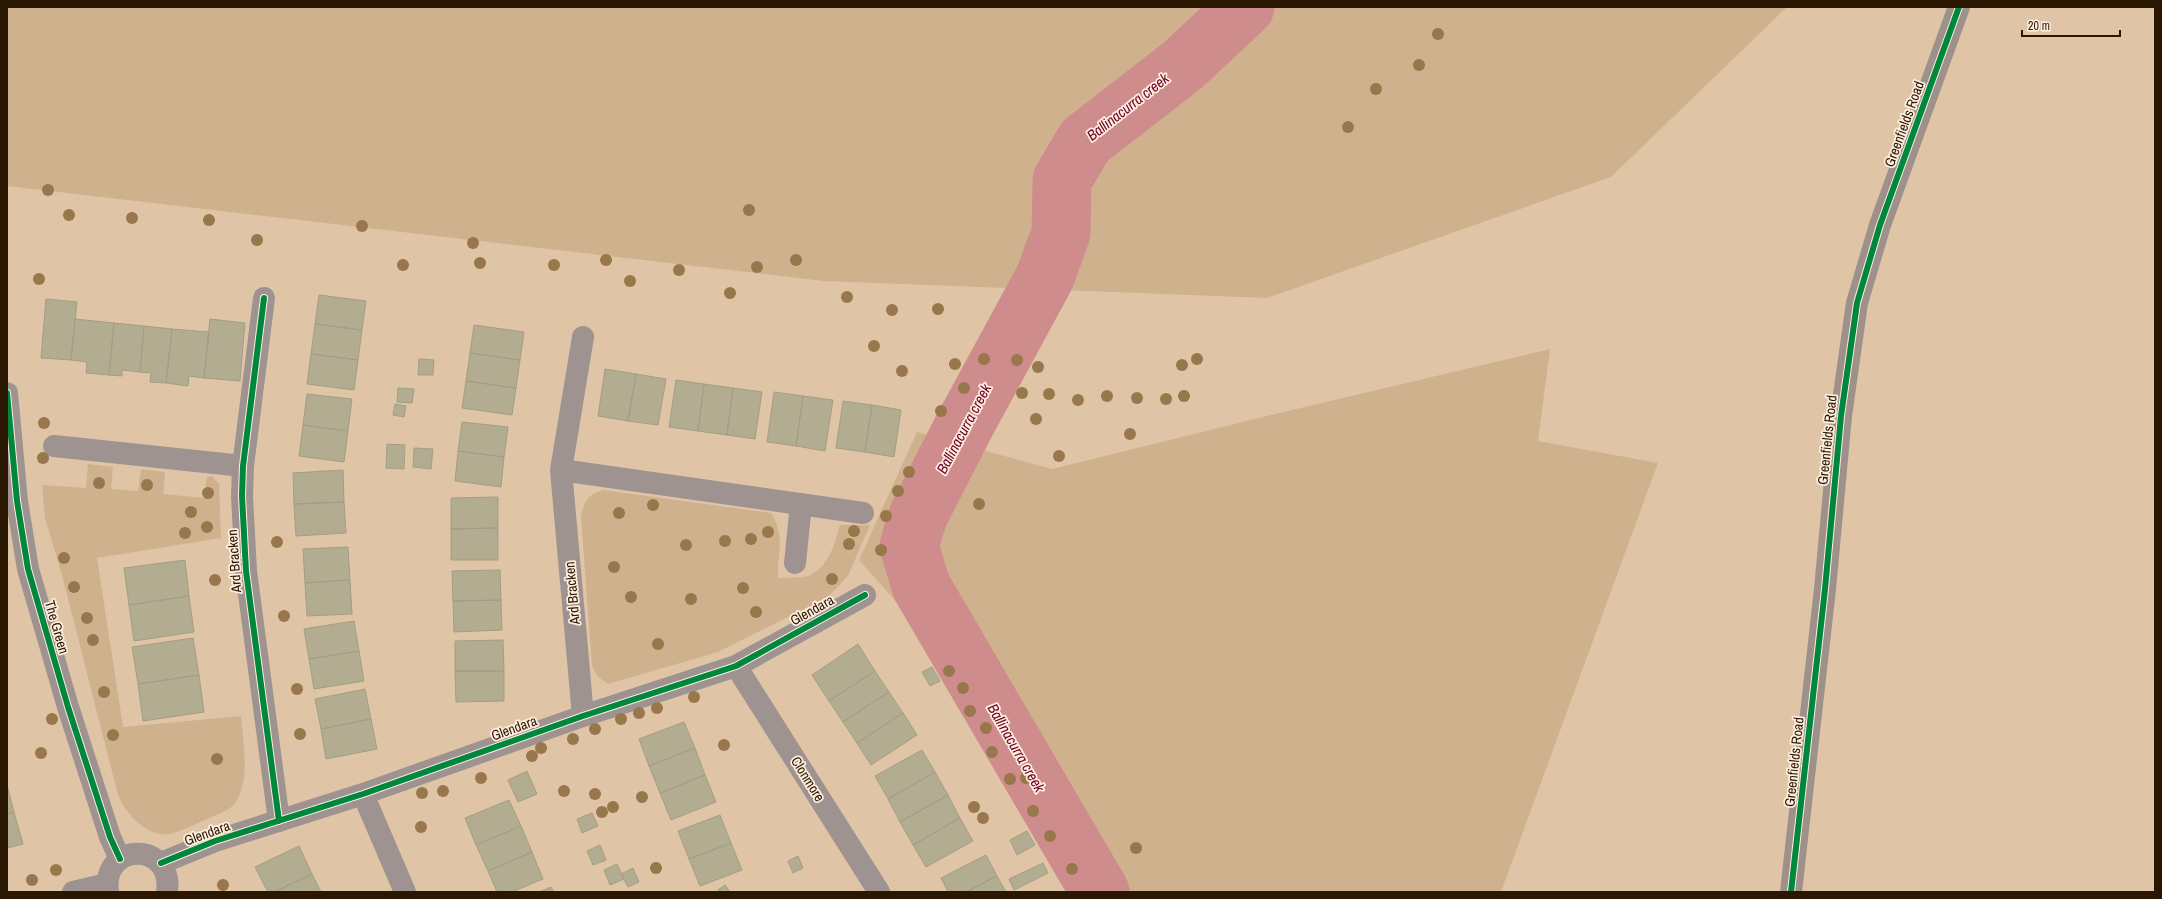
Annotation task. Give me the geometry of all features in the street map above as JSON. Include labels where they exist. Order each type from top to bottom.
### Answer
[{"type":"street","name":"Greenfields Road","points":[[1792,892],[1825,589],[1841,416],[1857,303],[1880,225],[1959,7]]},
{"type":"street","name":"Ard Bracken","points":[[264,298],[243,466],[242,496],[246,568],[279,821]]},
{"type":"street","name":"Ard Bracken","points":[[583,337],[561,470],[583,716]]},
{"type":"street","name":"The Green","points":[[7,393],[17,501],[28,569],[68,707],[110,836],[120,859]]},
{"type":"street","points":[[54,446],[243,466]]},
{"type":"street","points":[[561,470],[862,513]]},
{"type":"street","points":[[795,563],[801,504]]},
{"type":"street","name":"Glendara","points":[[161,863],[216,841],[363,794],[583,716],[736,666],[865,595]]},
{"type":"street","name":"Clonmore","points":[[736,666],[879,892]]},
{"type":"street","points":[[363,794],[405,892]]},
{"type":"street","points":[[73,892],[108,888],[108,874],[120,859],[137,853],[146,854],[161,863],[167,877],[167,892]]},
{"type":"shaded area","points":[[7,7],[1787,7],[1611,177],[1267,298],[824,281],[7,186]]},
{"type":"shaded area","points":[[1550,349],[1538,441],[1658,463],[1501,892],[1069,892],[908,615],[859,560],[917,432],[1052,469]]},
{"type":"shaded area","points":[[88,464],[113,467],[111,489],[138,491],[141,469],[165,472],[163,494],[204,498],[207,477],[212,476],[219,484],[221,538],[97,558],[123,727],[241,716],[245,770],[241,791],[237,800],[224,812],[170,834],[153,832],[138,823],[126,810],[118,795],[62,575],[45,518],[42,485],[86,488]]},
{"type":"shaded area","points":[[603,490],[771,513],[776,522],[780,538],[778,578],[803,577],[817,571],[827,560],[840,525],[870,525],[848,576],[828,597],[718,652],[608,684],[597,676],[592,666],[581,516],[585,502],[590,496]]},
{"type":"building","points":[[319,295],[366,301],[362,330],[315,324]]},
{"type":"building","points":[[46,299],[77,302],[71,360],[41,358]]},
{"type":"building","points":[[75,319],[114,323],[109,375],[86,373],[87,362],[71,360]]},
{"type":"building","points":[[210,319],[245,323],[240,381],[204,378]]},
{"type":"building","points":[[114,323],[144,326],[140,372],[122,370],[122,376],[109,375]]},
{"type":"building","points":[[315,324],[362,330],[358,360],[311,354]]},
{"type":"building","points":[[474,325],[524,332],[520,360],[470,353]]},
{"type":"building","points":[[144,326],[172,329],[166,383],[150,382],[151,373],[140,372]]},
{"type":"building","points":[[172,329],[209,332],[204,378],[189,376],[188,386],[166,383]]},
{"type":"building","points":[[470,353],[520,360],[516,388],[466,381]]},
{"type":"building","points":[[311,354],[358,360],[354,390],[307,384]]},
{"type":"building","points":[[419,359],[434,360],[433,375],[418,375]]},
{"type":"building","points":[[605,369],[636,374],[628,421],[598,416]]},
{"type":"building","points":[[636,374],[666,379],[658,425],[628,421]]},
{"type":"building","points":[[676,380],[704,384],[698,431],[669,427]]},
{"type":"building","points":[[466,381],[516,388],[512,415],[462,408]]},
{"type":"building","points":[[704,384],[733,388],[727,435],[698,431]]},
{"type":"building","points":[[398,388],[414,389],[412,403],[397,402]]},
{"type":"building","points":[[733,388],[762,392],[755,439],[727,435]]},
{"type":"building","points":[[774,392],[803,396],[796,446],[767,442]]},
{"type":"building","points":[[307,394],[352,399],[348,431],[303,425]]},
{"type":"building","points":[[803,396],[833,400],[825,451],[796,446]]},
{"type":"building","points":[[843,401],[872,405],[865,452],[836,448]]},
{"type":"building","points":[[395,404],[406,406],[404,417],[393,415]]},
{"type":"building","points":[[872,405],[901,410],[894,457],[865,452]]},
{"type":"building","points":[[462,422],[508,427],[504,457],[458,451]]},
{"type":"building","points":[[303,425],[348,431],[344,462],[299,456]]},
{"type":"building","points":[[387,444],[405,445],[404,469],[386,468]]},
{"type":"building","points":[[414,448],[433,449],[431,469],[413,467]]},
{"type":"building","points":[[458,451],[504,457],[501,487],[455,481]]},
{"type":"building","points":[[343,470],[344,502],[294,504],[293,473]]},
{"type":"building","points":[[498,497],[498,528],[451,529],[451,498]]},
{"type":"building","points":[[344,502],[346,533],[296,536],[294,504]]},
{"type":"building","points":[[498,528],[498,560],[451,560],[451,529]]},
{"type":"building","points":[[348,547],[350,580],[305,583],[303,549]]},
{"type":"building","points":[[185,560],[189,596],[129,605],[124,568]]},
{"type":"building","points":[[500,570],[501,600],[453,601],[452,571]]},
{"type":"building","points":[[350,580],[352,614],[307,616],[305,583]]},
{"type":"building","points":[[189,596],[194,632],[134,641],[129,605]]},
{"type":"building","points":[[501,600],[502,630],[454,632],[453,601]]},
{"type":"building","points":[[354,621],[359,651],[309,659],[304,629]]},
{"type":"building","points":[[193,638],[199,675],[138,684],[132,647]]},
{"type":"building","points":[[503,640],[504,671],[455,671],[455,641]]},
{"type":"building","points":[[858,644],[875,671],[829,701],[812,675]]},
{"type":"building","points":[[359,651],[364,681],[314,689],[309,659]]},
{"type":"building","points":[[932,667],[940,681],[930,686],[922,672]]},
{"type":"building","points":[[455,671],[504,671],[504,701],[456,702]]},
{"type":"building","points":[[875,671],[889,692],[843,722],[829,701]]},
{"type":"building","points":[[199,675],[204,712],[143,721],[138,684]]},
{"type":"building","points":[[365,689],[371,719],[321,729],[315,699]]},
{"type":"building","points":[[889,692],[903,713],[857,743],[843,722]]},
{"type":"building","points":[[903,713],[917,735],[871,765],[857,743]]},
{"type":"building","points":[[371,719],[377,749],[326,759],[321,729]]},
{"type":"building","points":[[684,722],[695,748],[649,766],[639,739]]},
{"type":"building","points":[[695,748],[705,775],[660,793],[649,766]]},
{"type":"building","points":[[922,750],[935,772],[888,799],[875,776]]},
{"type":"building","points":[[527,771],[537,794],[518,802],[508,780]]},
{"type":"building","points":[[935,772],[948,795],[900,822],[888,799]]},
{"type":"building","points":[[705,775],[716,802],[671,820],[660,793]]},
{"type":"building","points":[[7,785],[14,812],[7,814]]},
{"type":"building","points":[[948,795],[960,818],[913,845],[900,822]]},
{"type":"building","points":[[509,800],[521,826],[476,845],[465,818]]},
{"type":"building","points":[[14,812],[23,844],[7,848],[7,814]]},
{"type":"building","points":[[592,813],[598,826],[582,833],[577,819]]},
{"type":"building","points":[[720,815],[731,843],[689,859],[678,831]]},
{"type":"building","points":[[960,818],[973,841],[926,867],[913,845]]},
{"type":"building","points":[[521,826],[532,852],[488,871],[476,845]]},
{"type":"building","points":[[1027,831],[1035,845],[1017,855],[1010,840]]},
{"type":"building","points":[[731,843],[742,870],[700,886],[689,859]]},
{"type":"building","points":[[600,845],[606,860],[593,865],[587,851]]},
{"type":"building","points":[[299,846],[312,874],[274,892],[268,892],[255,867]]},
{"type":"building","points":[[532,852],[543,879],[512,892],[497,892],[488,871]]},
{"type":"building","points":[[986,855],[997,876],[966,892],[948,892],[941,878]]},
{"type":"building","points":[[798,856],[803,868],[793,873],[788,861]]},
{"type":"building","points":[[1043,863],[1048,873],[1014,890],[1009,879]]},
{"type":"building","points":[[617,864],[624,879],[610,885],[604,870]]},
{"type":"building","points":[[633,868],[639,882],[628,887],[621,874]]},
{"type":"building","points":[[312,874],[321,892],[274,892]]},
{"type":"building","points":[[997,876],[1006,892],[966,892]]},
{"type":"building","points":[[725,885],[730,892],[719,892],[718,890]]},
{"type":"building","points":[[551,887],[554,892],[539,892]]},
{"type":"waterway","name":"Ballinacurra creek","points":[[1100,892],[921,586],[909,546],[918,516],[963,428],[1045,277],[1061,233],[1062,180],[1085,141],[1183,65],[1245,7]]},
{"type":"cycle path","points":[[1791,892],[1825,589],[1841,416],[1857,303],[1880,225],[1959,7]]},
{"type":"cycle path","points":[[264,298],[243,466],[242,496],[246,571],[279,821]]},
{"type":"cycle path","points":[[7,393],[17,501],[28,569],[68,707],[110,837],[120,859]]},
{"type":"cycle path","points":[[161,863],[215,841],[363,794],[583,716],[736,666],[865,595]]}]
